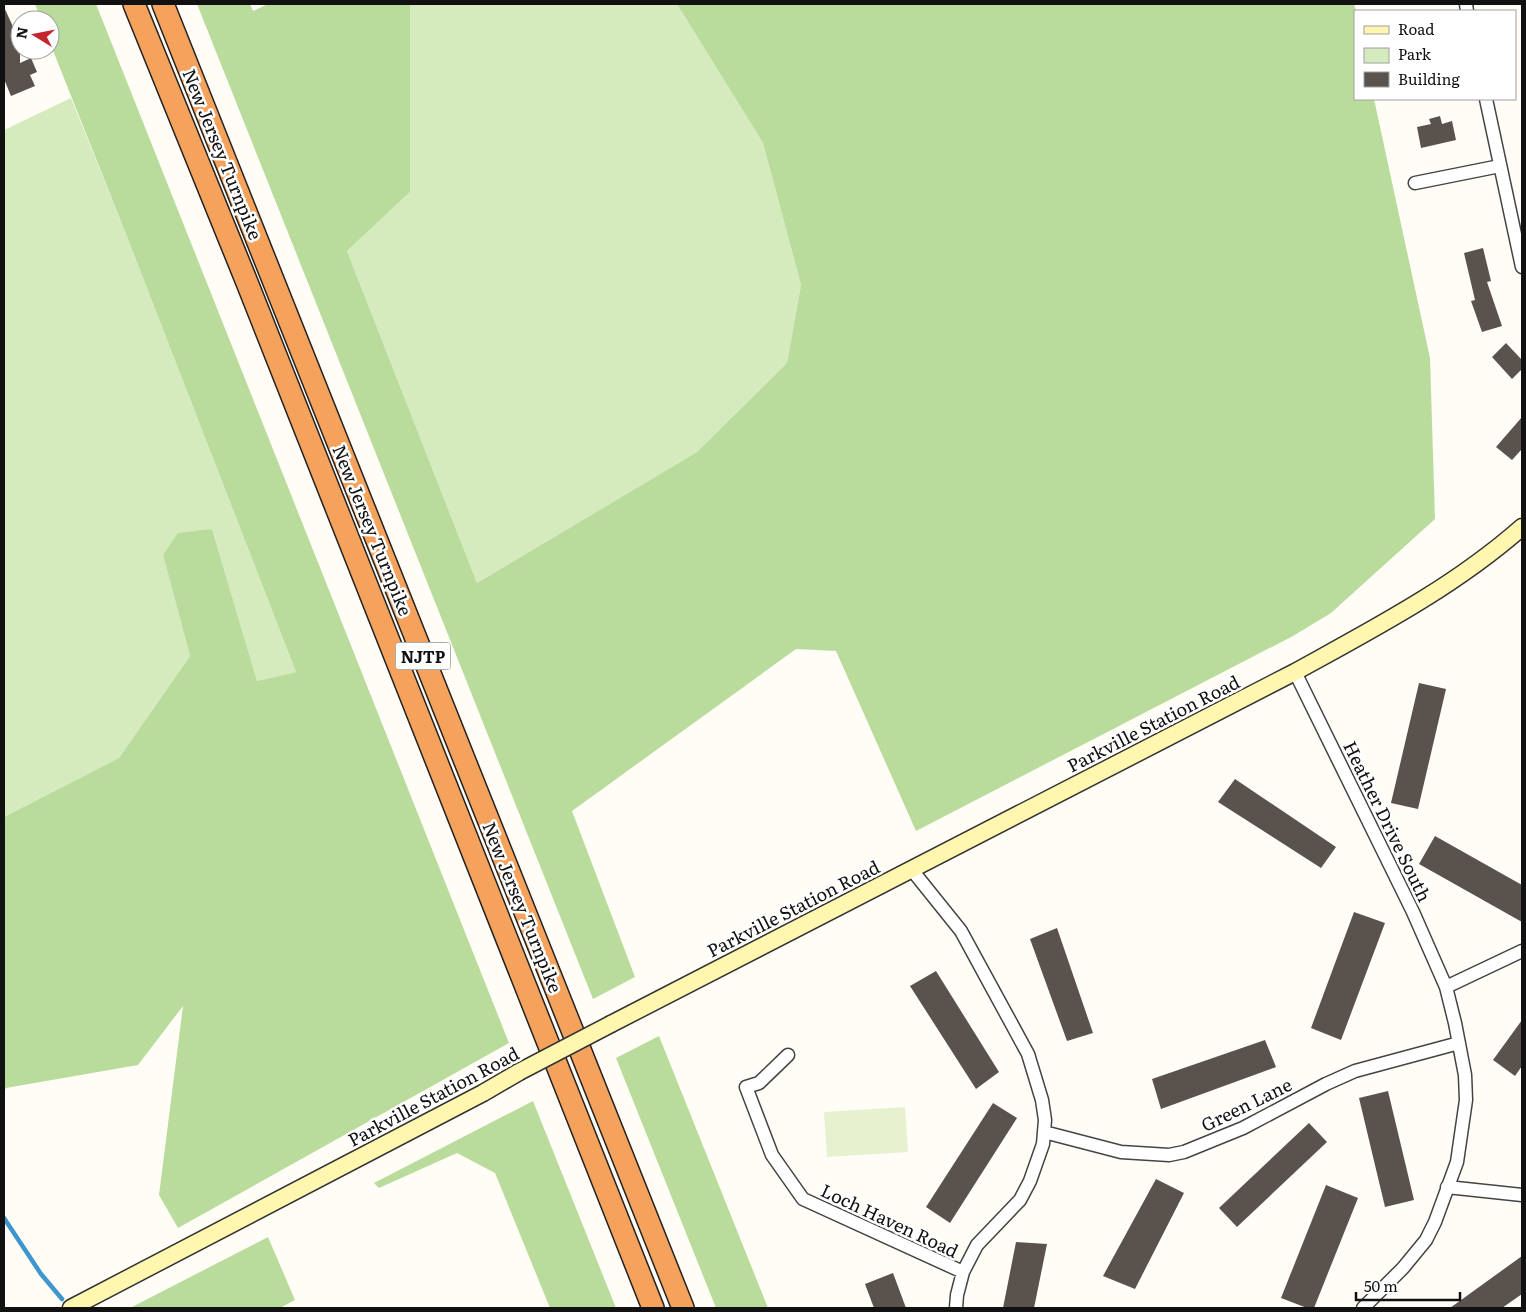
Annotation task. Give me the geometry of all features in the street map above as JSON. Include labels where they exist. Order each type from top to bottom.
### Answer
[{"type":"highway","name":"New Jersey Turnpike","points":[[134,4],[248,285],[653,1308]]},
{"type":"highway","name":"New Jersey Turnpike","points":[[163,4],[683,1308]]},
{"type":"main road","name":"Parkville Station Road","points":[[71,1308],[611,1024],[1295,672],[1403,612],[1465,573],[1522,528]]},
{"type":"street","points":[[1486,100],[1522,267]]},
{"type":"street","points":[[1415,183],[1500,166]]},
{"type":"street","name":"Heather Drive South","points":[[1295,672],[1413,912],[1446,987],[1465,1075],[1466,1100],[1457,1162],[1435,1222],[1426,1240],[1403,1268],[1363,1308]]},
{"type":"street","points":[[912,870],[961,932],[1028,1054],[1042,1100],[1045,1120],[1043,1144],[1030,1181],[1020,1200],[977,1246],[963,1272],[956,1308]]},
{"type":"street","points":[[1446,987],[1522,951]]},
{"type":"street","name":"Green Lane","points":[[1044,1132],[1121,1152],[1169,1155],[1184,1152],[1243,1128],[1326,1084],[1355,1071],[1459,1043]]},
{"type":"street","name":"Loch Haven Road","points":[[788,1054],[759,1083],[746,1086],[772,1156],[803,1199],[963,1272]]},
{"type":"street","points":[[1447,1187],[1522,1195]]},
{"type":"green space","points":[[35,4],[96,4],[509,1043],[178,1228],[159,1195],[183,1006],[138,1065],[6,1088],[4,1091],[4,817],[119,758],[190,656],[163,555],[178,533],[212,529],[257,681],[296,672],[57,60],[60,60],[60,10],[37,10]]},
{"type":"green space","points":[[197,4],[250,4],[253,11],[268,4],[410,4],[410,192],[347,251],[477,583],[697,452],[787,363],[801,285],[763,143],[677,4],[1354,4],[1356,10],[1354,10],[1354,100],[1374,100],[1430,358],[1435,519],[1331,613],[1293,636],[916,831],[836,651],[796,649],[572,811],[635,977],[593,999]]},
{"type":"green space","points":[[410,4],[677,4],[763,143],[801,285],[787,363],[697,452],[477,583],[347,251],[410,192]]},
{"type":"green space","points":[[71,98],[126,234],[296,672],[257,681],[212,529],[163,555],[190,656],[119,758],[4,817],[4,130]]},
{"type":"green space","points":[[659,1036],[768,1308],[716,1308],[616,1058]]},
{"type":"green space","points":[[533,1101],[616,1308],[550,1308],[495,1173],[457,1153],[379,1188],[374,1183]]},
{"type":"green space","points":[[905,1107],[908,1152],[827,1157],[824,1112]]},
{"type":"green space","points":[[268,1237],[295,1300],[280,1308],[130,1308]]},
{"type":"building","points":[[4,7],[10,20],[10,60],[20,60],[20,63],[32,60],[37,72],[30,75],[35,86],[11,96],[4,79]]},
{"type":"building","points":[[1440,116],[1442,124],[1452,121],[1456,140],[1421,148],[1417,127],[1431,124],[1429,119]]},
{"type":"building","points":[[1483,248],[1491,281],[1487,282],[1502,326],[1482,332],[1471,301],[1475,300],[1464,253]]},
{"type":"building","points":[[1506,343],[1522,360],[1522,369],[1512,379],[1492,357]]},
{"type":"building","points":[[1522,417],[1522,449],[1512,460],[1496,447]]},
{"type":"building","points":[[1419,683],[1446,689],[1418,809],[1391,803]]},
{"type":"building","points":[[1235,779],[1336,847],[1321,868],[1218,802]]},
{"type":"building","points":[[1435,836],[1522,885],[1522,922],[1419,864]]},
{"type":"building","points":[[1354,912],[1385,923],[1341,1040],[1311,1028]]},
{"type":"building","points":[[1057,928],[1093,1033],[1067,1041],[1030,939]]},
{"type":"building","points":[[936,971],[999,1072],[976,1089],[910,986]]},
{"type":"building","points":[[1522,1020],[1522,1066],[1515,1076],[1493,1060]]},
{"type":"building","points":[[1265,1040],[1276,1067],[1161,1109],[1152,1079]]},
{"type":"building","points":[[1388,1091],[1414,1200],[1385,1207],[1359,1098]]},
{"type":"building","points":[[993,1103],[1017,1118],[950,1223],[926,1207]]},
{"type":"building","points":[[1309,1123],[1327,1142],[1237,1227],[1219,1208]]},
{"type":"building","points":[[1156,1179],[1184,1193],[1135,1289],[1103,1276]]},
{"type":"building","points":[[1326,1185],[1358,1198],[1314,1308],[1307,1308],[1281,1298]]},
{"type":"building","points":[[1016,1242],[1047,1244],[1034,1308],[1003,1308]]},
{"type":"building","points":[[1522,1256],[1522,1294],[1502,1308],[1450,1308]]},
{"type":"building","points":[[893,1273],[906,1308],[874,1308],[865,1284]]},
{"type":"waterway","points":[[4,1218],[41,1274],[62,1299]]}]
